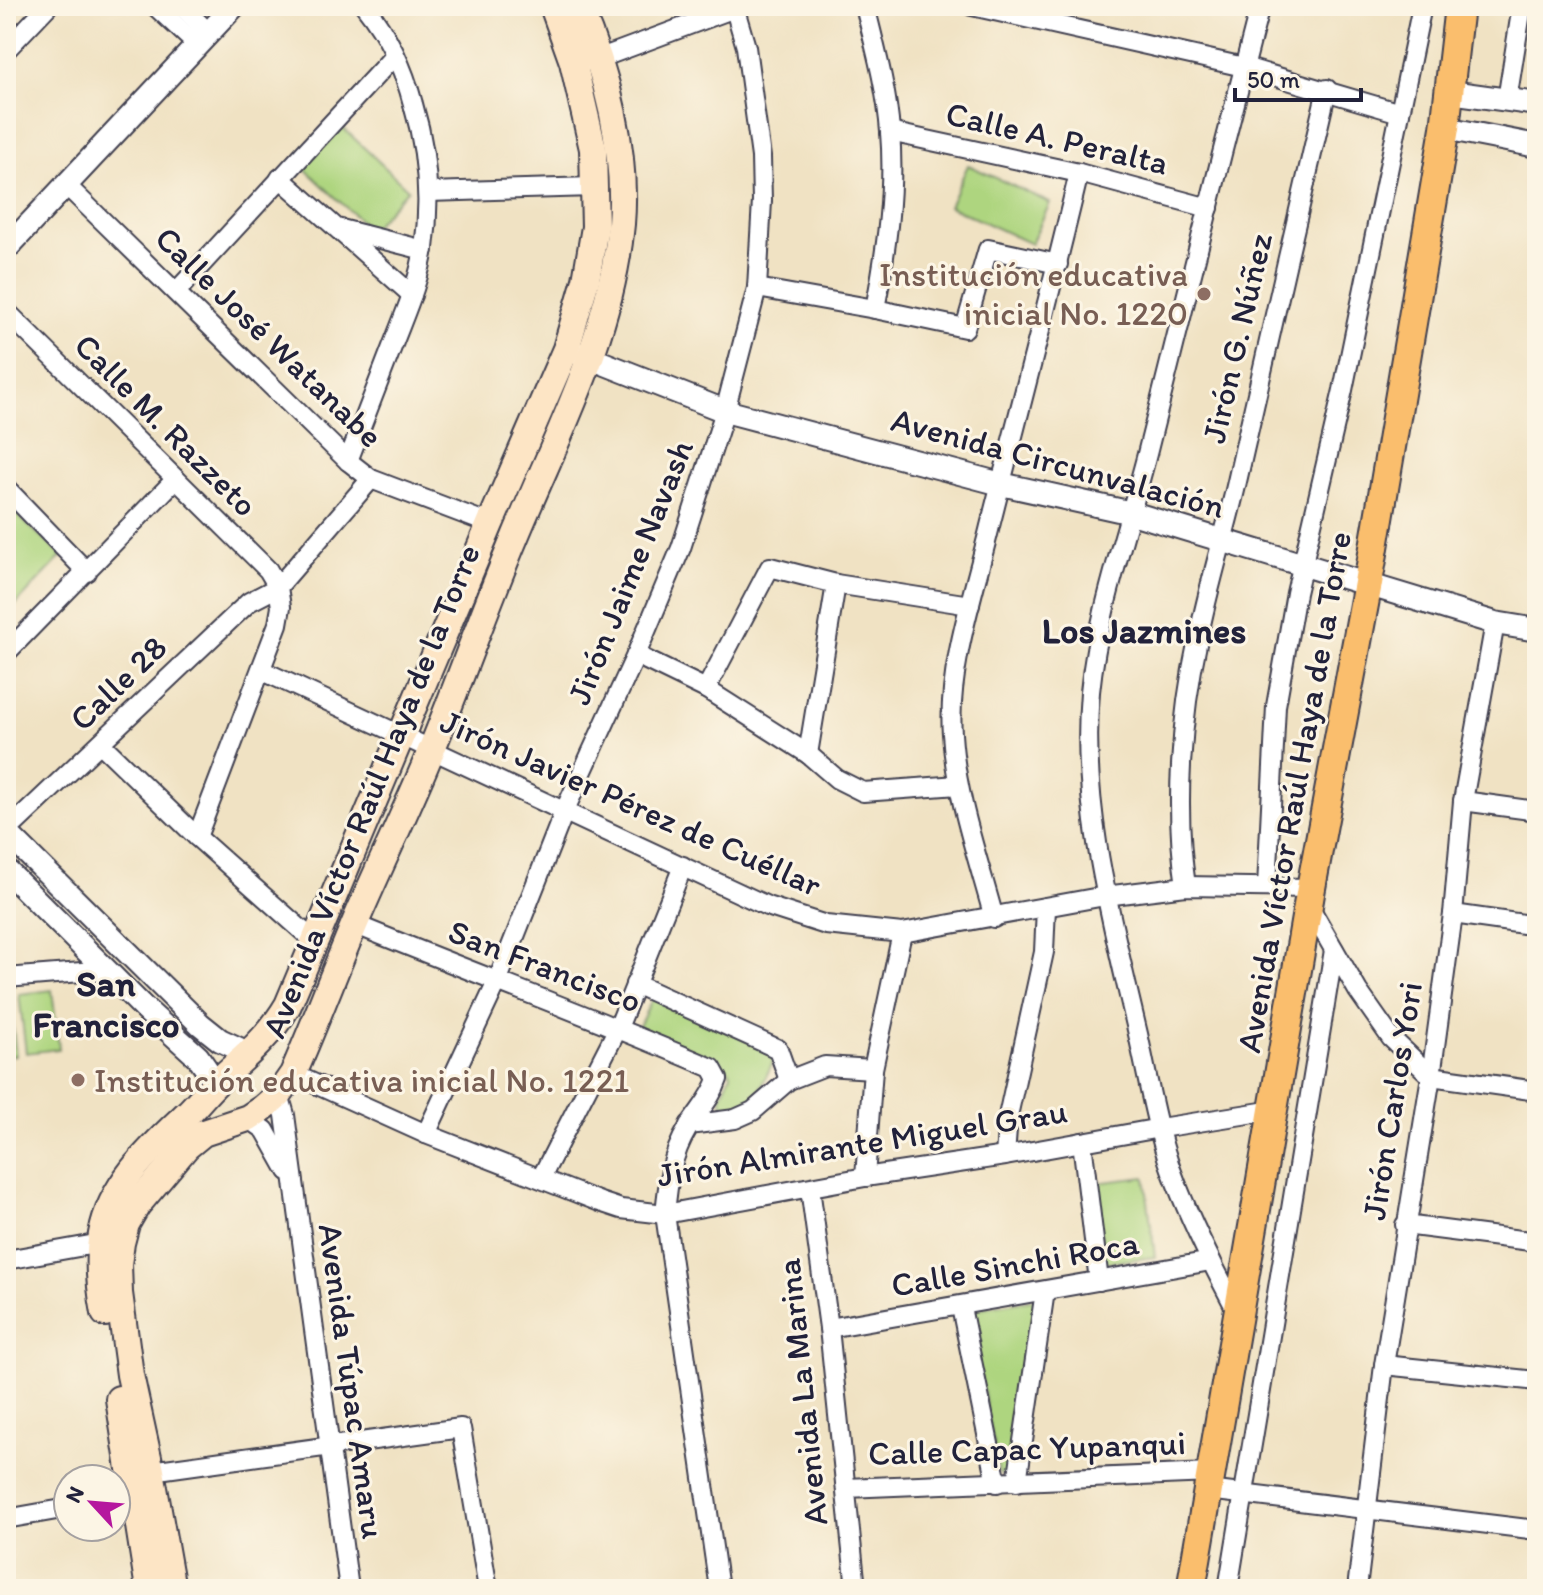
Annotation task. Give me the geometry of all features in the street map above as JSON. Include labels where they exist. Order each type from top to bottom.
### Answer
[{"type":"main road","name":"Avenida Víctor Raúl Haya de la Torre","points":[[121,1463],[99,1275],[101,1243],[113,1202],[138,1161],[216,1083],[250,1054],[279,1021],[490,524],[609,298],[622,197],[617,142],[586,60],[553,6]]},
{"type":"main road","name":"Avenida Víctor Raúl Haya de la Torre","points":[[286,1084],[432,749],[514,538],[579,353],[595,227],[593,149],[578,6]]},
{"type":"main road","name":"Avenida Víctor Raúl Haya de la Torre","points":[[1191,1589],[1310,897],[1368,583],[1445,128],[1459,6]]},
{"type":"main road","points":[[172,1589],[130,1375],[118,1264],[123,1233],[137,1205],[186,1147],[203,1133],[248,1118],[286,1084],[250,1054]]},
{"type":"main road","points":[[216,1083],[224,1105],[248,1118]]},
{"type":"main road","name":"Avenida Víctor Raúl Haya de la Torre","points":[[132,1524],[149,1589]]},
{"type":"street","points":[[8,43],[48,6]]},
{"type":"street","points":[[155,6],[202,38]]},
{"type":"street","points":[[181,6],[202,38]]},
{"type":"street","points":[[6,249],[234,6]]},
{"type":"street","points":[[348,461],[412,295],[424,250],[428,192],[420,126],[395,55],[382,28],[365,6]]},
{"type":"street","points":[[586,60],[736,6]]},
{"type":"street","name":"Jirón Jaime Navash","points":[[426,1134],[497,982],[564,812],[681,548],[725,411],[757,288],[762,201],[761,157],[746,47],[736,6]]},
{"type":"street","points":[[865,6],[890,132],[889,213],[883,272],[875,309]]},
{"type":"street","points":[[1238,1313],[1171,1171],[1105,896],[1093,800],[1089,731],[1091,689],[1107,598],[1132,513],[1260,6]]},
{"type":"street","points":[[1267,887],[1276,706],[1303,564],[1343,390],[1422,6]]},
{"type":"street","points":[[1507,100],[1522,6]]},
{"type":"street","points":[[981,7],[1244,67],[1400,113]]},
{"type":"street","points":[[176,292],[395,55]]},
{"type":"street","name":"Jirón G. Núñez","points":[[1186,886],[1179,842],[1183,735],[1198,637],[1327,89]]},
{"type":"street","points":[[1450,92],[1537,104]]},
{"type":"street","points":[[1445,128],[1537,146]]},
{"type":"street","name":"Calle A. Peralta","points":[[890,132],[1079,173],[1209,208]]},
{"type":"street","points":[[994,918],[958,785],[952,732],[954,686],[970,605],[1079,173]]},
{"type":"street","points":[[280,178],[412,295]]},
{"type":"street","name":"Calle José Watanabe","points":[[66,185],[348,461],[371,479],[490,524]]},
{"type":"street","points":[[428,192],[594,187]]},
{"type":"street","points":[[337,229],[424,250]]},
{"type":"street","points":[[757,288],[965,328],[988,249],[1058,264]]},
{"type":"street","name":"Calle M. Razzeto","points":[[6,311],[268,570],[278,587]]},
{"type":"street","name":"Avenida Circunvalación","points":[[579,353],[725,411],[1001,484],[1132,513],[1495,623],[1537,630]]},
{"type":"street","points":[[7,650],[176,479]]},
{"type":"street","name":"Calle 28","points":[[6,832],[249,602],[278,587],[371,479]]},
{"type":"street","points":[[6,488],[87,572]]},
{"type":"street","points":[[706,689],[770,567],[836,584],[970,605]]},
{"type":"street","points":[[808,754],[836,584]]},
{"type":"street","points":[[197,837],[280,616],[278,587]]},
{"type":"street","name":"Jirón Carlos Yori","points":[[1357,1589],[1384,1365],[1431,1076],[1453,914],[1463,801],[1495,623]]},
{"type":"street","points":[[636,655],[706,689],[808,754],[837,779],[863,792],[958,785]]},
{"type":"street","name":"Jirón Javier Pérez de Cuéllar","points":[[261,670],[767,906],[826,925],[902,933],[1105,896],[1186,886],[1267,887],[1310,897]]},
{"type":"street","points":[[101,744],[197,837],[314,941]]},
{"type":"street","points":[[1463,801],[1537,811]]},
{"type":"street","points":[[6,832],[200,1024],[220,1040],[250,1054]]},
{"type":"street","points":[[541,1178],[618,1028],[683,866]]},
{"type":"street","points":[[6,870],[198,1057],[216,1083]]},
{"type":"street","points":[[1310,897],[1334,950],[1358,991],[1391,1038],[1431,1076],[1537,1091]]},
{"type":"street","points":[[1005,1156],[1008,1116],[1044,952],[1046,907]]},
{"type":"street","points":[[1453,914],[1537,926]]},
{"type":"street","name":"San Francisco","points":[[354,924],[712,1068],[718,1079],[714,1091],[689,1125]]},
{"type":"street","points":[[865,1177],[873,1069],[902,933]]},
{"type":"street","points":[[1228,1589],[1334,950]]},
{"type":"street","points":[[6,978],[107,970]]},
{"type":"street","points":[[635,984],[778,1049],[789,1080]]},
{"type":"street","points":[[719,1589],[665,1214],[668,1171],[689,1125],[735,1119],[753,1111],[789,1080],[825,1066],[873,1069]]},
{"type":"street","name":"Jirón Almirante Miguel Grau","points":[[286,1084],[621,1209],[665,1214],[865,1177],[1274,1110]]},
{"type":"street","name":"Avenida Túpac Amaru","points":[[286,1084],[285,1115],[293,1181],[349,1589]]},
{"type":"street","name":"Avenida Túpac Amaru","points":[[248,1118],[265,1130],[293,1181]]},
{"type":"street","points":[[1082,1142],[1099,1281]]},
{"type":"street","name":"Avenida La Marina","points":[[810,1188],[829,1328],[856,1589]]},
{"type":"street","points":[[1405,1225],[1537,1242]]},
{"type":"street","points":[[6,1260],[101,1243]]},
{"type":"street","name":"Calle Sinchi Roca","points":[[829,1328],[1211,1261]]},
{"type":"street","points":[[1017,1482],[1045,1291]]},
{"type":"street","points":[[961,1307],[997,1483]]},
{"type":"street","points":[[1384,1365],[1537,1381]]},
{"type":"street","points":[[151,1471],[461,1428],[488,1589]]},
{"type":"street","name":"Calle Capac Yupanqui","points":[[846,1488],[1017,1482],[1209,1481],[1244,1495],[1537,1530]]},
{"type":"street","points":[[6,1519],[52,1511]]},
{"type":"green space","points":[[341,126],[408,189],[370,230],[303,167]]},
{"type":"green space","points":[[968,165],[1050,203],[1031,244],[949,206]]},
{"type":"green space","points":[[6,505],[62,556],[6,615]]},
{"type":"green space","points":[[52,990],[59,1049],[26,1053],[19,994]]},
{"type":"green space","points":[[9,994],[16,1055],[6,1056],[6,995]]},
{"type":"green space","points":[[653,997],[767,1047],[773,1057],[772,1064],[752,1106],[730,1115],[724,1110],[721,1097],[731,1074],[728,1069],[638,1028]]},
{"type":"green space","points":[[1145,1177],[1155,1257],[1104,1263],[1095,1183]]},
{"type":"green space","points":[[1040,1298],[1013,1473],[999,1474],[968,1310]]},
{"type":"place","name":"Institución educativa inicial No. 1220","points":[[1204,294]]},
{"type":"place","name":"Institución educativa inicial No. 1221","points":[[78,1080]]},
{"type":"district","name":"Los Jazmines","points":[[1144,630]]},
{"type":"district","name":"San Francisco","points":[[106,1004]]}]
